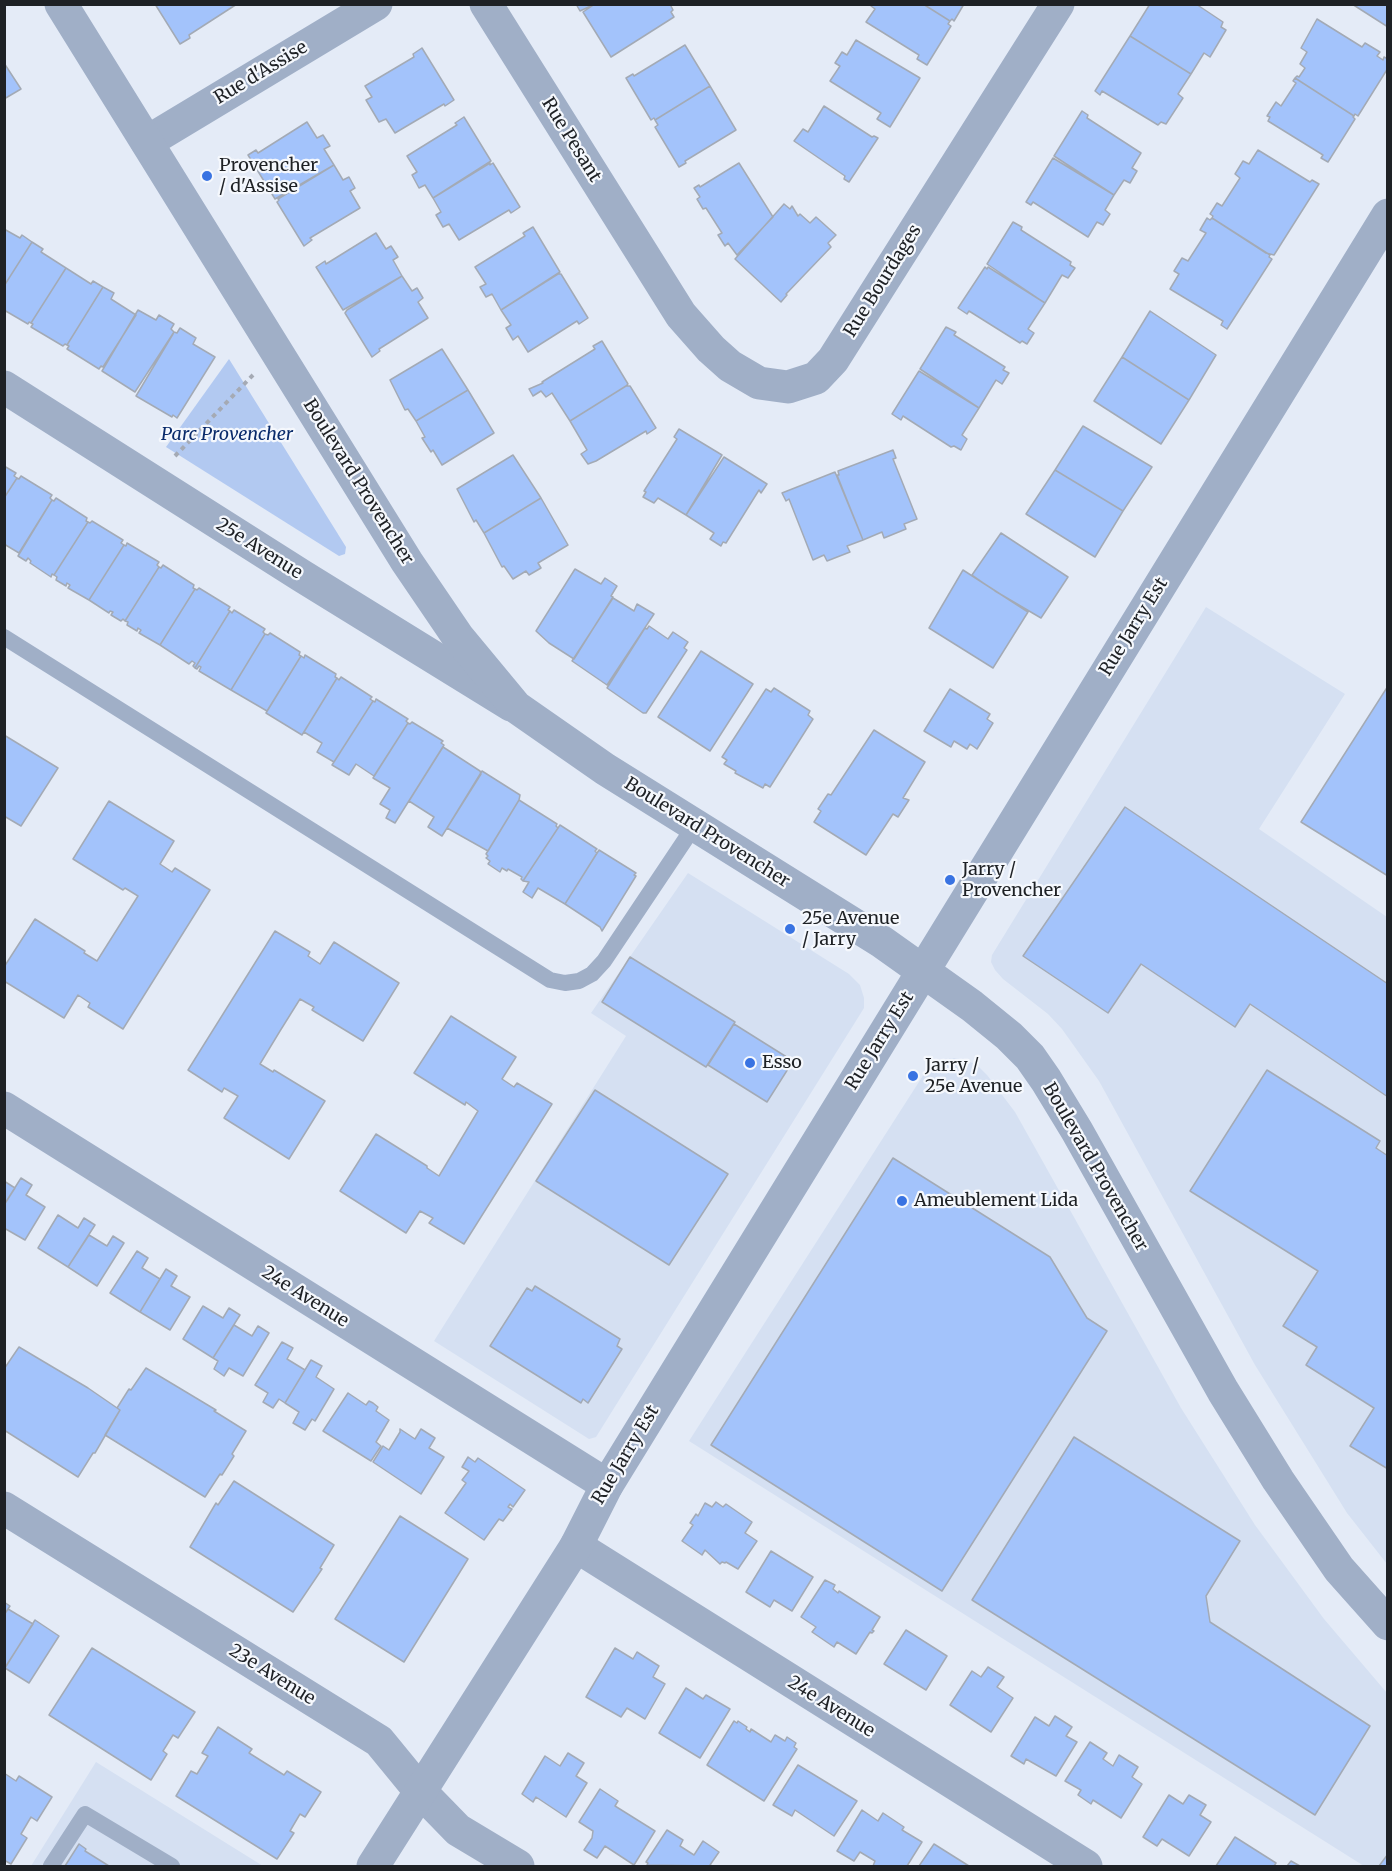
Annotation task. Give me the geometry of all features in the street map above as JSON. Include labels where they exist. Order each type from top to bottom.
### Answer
[{"type":"street","name":"Boulevard Provencher","points":[[61,4],[413,571],[458,637],[516,707],[605,769],[882,942],[972,1006],[1009,1036],[1030,1057],[1077,1131],[1223,1391],[1278,1480],[1338,1569],[1388,1624]]},
{"type":"street","name":"Rue d'Assise","points":[[147,142],[376,4]]},
{"type":"street","name":"Rue Pesant","points":[[486,4],[656,276]]},
{"type":"street","name":"Rue Bourdages","points":[[656,276],[681,315],[711,349],[730,366],[759,383],[788,387],[816,378],[833,360],[1058,4]]},
{"type":"street","name":"Rue Jarry Est","points":[[373,1866],[576,1546],[607,1485],[1388,215]]},
{"type":"street","name":"25e Avenue","points":[[4,387],[302,576],[516,707]]},
{"type":"street","name":"24e Avenue","points":[[4,1108],[607,1485]]},
{"type":"street","name":"23e Avenue","points":[[4,1508],[379,1741],[420,1791],[458,1830],[518,1866]]},
{"type":"street","name":"24e Avenue","points":[[576,1546],[1086,1866]]},
{"type":"lane","points":[[4,637],[550,980],[565,983],[579,981],[592,974],[604,961],[695,825]]},
{"type":"lane","points":[[51,1866],[85,1814],[172,1866]]},
{"type":"path","points":[[152,481],[276,350]]},
{"type":"shaded area","points":[[1206,607],[1345,694],[1259,829],[1387,917],[1387,1564],[1347,1513],[1255,1365],[1099,1081],[1062,1029],[1048,1014],[1003,979],[991,962],[992,955]]},
{"type":"shaded area","points":[[688,873],[849,974],[860,985],[864,1008],[596,1437],[589,1439],[434,1341],[626,1036],[591,1013]]},
{"type":"shaded area","points":[[957,1058],[976,1064],[1015,1112],[1181,1408],[1255,1525],[1324,1619],[1387,1693],[1387,1866],[1364,1866],[689,1441],[924,1074],[944,1059]]},
{"type":"shaded area","points":[[96,1762],[263,1866],[31,1866]]},
{"type":"green space","name":"Parc Provencher","points":[[229,359],[346,547],[345,554],[339,556],[166,447]]},
{"type":"building","points":[[155,4],[237,4],[189,35],[190,38],[180,44]]},
{"type":"building","points":[[576,4],[595,4],[580,11]]},
{"type":"building","points":[[595,4],[670,4],[674,17],[611,57],[583,12]]},
{"type":"building","points":[[872,4],[923,4],[950,21],[948,24],[951,26],[927,65],[917,59],[919,55],[866,22],[875,9],[871,6]]},
{"type":"building","points":[[923,4],[964,4],[954,21],[952,19],[950,21]]},
{"type":"building","points":[[1150,4],[1196,4],[1223,22],[1221,27],[1226,30],[1210,57],[1204,53],[1191,74],[1130,36]]},
{"type":"building","points":[[1352,4],[1388,4],[1388,27]]},
{"type":"building","points":[[1317,19],[1362,47],[1365,43],[1380,52],[1377,56],[1383,60],[1384,57],[1388,59],[1388,68],[1358,116],[1355,114],[1354,116],[1295,78],[1299,77],[1305,68],[1300,64],[1307,52],[1301,48]]},
{"type":"building","points":[[1130,36],[1191,74],[1178,94],[1183,98],[1166,124],[1161,122],[1158,125],[1102,91],[1100,95],[1095,91]]},
{"type":"building","points":[[856,40],[920,78],[890,127],[877,119],[881,113],[830,81],[840,66],[835,63],[842,52],[847,55]]},
{"type":"building","points":[[685,45],[710,86],[655,120],[654,118],[651,120],[626,78],[633,74],[634,76]]},
{"type":"building","points":[[422,48],[454,100],[395,133],[386,119],[379,122],[366,100],[372,97],[365,86],[414,57],[413,54]]},
{"type":"building","points":[[4,63],[21,89],[4,99]]},
{"type":"building","points":[[1295,78],[1354,116],[1355,119],[1328,162],[1321,158],[1323,155],[1268,121],[1270,117],[1267,116],[1276,102],[1281,106],[1296,83],[1293,81]]},
{"type":"building","points":[[710,86],[736,130],[679,167],[655,127],[658,125],[655,120]]},
{"type":"building","points":[[824,106],[872,137],[878,138],[849,182],[844,179],[845,176],[794,141],[803,129],[808,132]]},
{"type":"building","points":[[1082,111],[1088,115],[1087,118],[1141,153],[1132,168],[1137,171],[1130,183],[1124,180],[1114,195],[1054,156]]},
{"type":"building","points":[[464,117],[491,161],[433,198],[425,185],[419,188],[412,175],[417,172],[407,156],[457,125],[455,123]]},
{"type":"building","points":[[307,122],[317,138],[323,135],[330,146],[324,149],[334,165],[275,199],[248,155],[256,150],[258,153]]},
{"type":"building","points":[[1258,150],[1310,182],[1312,180],[1319,184],[1274,255],[1266,253],[1212,218],[1210,214],[1217,203],[1222,206],[1240,178],[1235,174],[1243,161],[1249,164]]},
{"type":"building","points":[[1053,158],[1114,195],[1105,210],[1110,214],[1103,225],[1097,222],[1088,237],[1033,202],[1031,205],[1026,202]]},
{"type":"building","points":[[490,163],[490,165],[493,163],[520,207],[511,213],[509,210],[459,240],[449,224],[443,227],[436,215],[441,212],[433,198]]},
{"type":"building","points":[[739,163],[773,217],[737,255],[728,243],[725,246],[718,235],[722,233],[706,208],[703,209],[697,199],[700,197],[694,188],[699,185],[700,187]]},
{"type":"building","points":[[334,165],[343,180],[349,177],[355,188],[350,191],[360,208],[310,238],[312,240],[304,246],[277,202],[278,199]]},
{"type":"building","points":[[784,204],[790,209],[792,206],[798,216],[800,214],[810,223],[816,217],[836,235],[828,243],[831,247],[781,302],[735,259]]},
{"type":"building","points":[[1207,218],[1210,220],[1212,218],[1270,255],[1272,259],[1227,329],[1221,325],[1223,321],[1170,289],[1179,274],[1174,271],[1182,258],[1188,261],[1206,233],[1200,230]]},
{"type":"building","points":[[1013,222],[1022,227],[1021,230],[1071,262],[1070,265],[1075,268],[1068,278],[1062,275],[1045,303],[987,264]]},
{"type":"building","points":[[533,227],[560,272],[501,310],[492,294],[486,297],[480,287],[486,284],[475,267],[525,236],[523,233]]},
{"type":"building","points":[[4,229],[20,238],[22,235],[32,242],[4,286]]},
{"type":"building","points":[[376,233],[386,249],[391,246],[398,257],[393,260],[402,276],[343,310],[316,267],[325,261],[326,264]]},
{"type":"building","points":[[32,242],[43,249],[41,252],[66,268],[31,323],[28,324],[4,310],[4,286]]},
{"type":"building","points":[[985,267],[1045,303],[1028,329],[1034,333],[1027,344],[1022,341],[1020,343],[969,311],[967,314],[958,308]]},
{"type":"building","points":[[66,268],[91,284],[93,281],[103,287],[67,345],[63,346],[31,327],[33,324],[31,323]]},
{"type":"building","points":[[561,274],[588,318],[579,324],[577,321],[528,352],[518,336],[513,340],[506,328],[511,325],[501,310]]},
{"type":"building","points":[[402,276],[412,291],[417,288],[423,298],[418,302],[428,318],[379,349],[380,351],[372,357],[345,313]]},
{"type":"building","points":[[103,287],[114,293],[111,299],[136,315],[103,367],[99,369],[67,349],[69,346],[67,345]]},
{"type":"building","points":[[138,310],[156,320],[159,315],[174,324],[171,329],[174,332],[135,392],[102,371]]},
{"type":"building","points":[[1150,311],[1216,355],[1189,400],[1122,357]]},
{"type":"building","points":[[946,327],[956,332],[954,335],[1005,367],[1003,370],[1009,373],[1002,384],[996,380],[979,408],[920,369]]},
{"type":"building","points":[[180,328],[196,338],[193,344],[215,357],[177,418],[136,396],[174,332],[177,333]]},
{"type":"building","points":[[602,341],[628,384],[626,386],[570,421],[552,393],[546,397],[541,391],[533,396],[529,389],[543,383],[595,349],[593,346]]},
{"type":"building","points":[[442,349],[468,390],[416,421],[408,409],[405,410],[390,380]]},
{"type":"building","points":[[1122,357],[1189,400],[1161,444],[1094,401]]},
{"type":"building","points":[[919,371],[979,408],[962,435],[967,439],[961,450],[954,446],[951,447],[903,416],[901,420],[892,414]]},
{"type":"building","points":[[626,386],[630,386],[656,428],[647,434],[646,431],[588,464],[581,454],[587,450],[570,421]]},
{"type":"building","points":[[468,390],[494,433],[442,465],[422,438],[425,437],[416,421]]},
{"type":"building","points":[[1083,426],[1152,467],[1123,511],[1055,470]]},
{"type":"building","points":[[679,429],[722,455],[686,515],[658,498],[654,503],[643,497],[646,492],[644,491],[677,439],[674,437]]},
{"type":"building","points":[[893,450],[896,458],[893,459],[917,519],[904,524],[906,529],[884,538],[882,532],[863,540],[837,475],[839,475],[838,471]]},
{"type":"building","points":[[513,455],[541,498],[484,533],[476,520],[474,522],[457,489]]},
{"type":"building","points":[[724,457],[767,484],[761,493],[759,490],[726,543],[723,542],[721,546],[710,539],[714,533],[686,515]]},
{"type":"building","points":[[4,466],[16,473],[14,476],[17,478],[4,498]]},
{"type":"building","points":[[1055,470],[1123,511],[1095,557],[1026,514]]},
{"type":"building","points":[[835,472],[863,540],[847,546],[850,552],[827,561],[824,555],[813,560],[789,499],[786,501],[782,493]]},
{"type":"building","points":[[21,476],[52,495],[50,498],[52,500],[19,553],[4,544],[4,498],[17,478]]},
{"type":"building","points":[[56,498],[87,518],[88,522],[51,577],[30,563],[28,558],[26,561],[18,556],[52,500]]},
{"type":"building","points":[[541,498],[568,545],[538,563],[541,568],[529,575],[526,571],[513,579],[504,566],[502,567],[484,533]]},
{"type":"building","points":[[92,521],[123,540],[121,543],[124,545],[89,600],[68,588],[70,585],[67,583],[66,586],[56,580],[57,577],[54,575],[88,522]]},
{"type":"building","points":[[1001,533],[1068,577],[1041,618],[972,575]]},
{"type":"building","points":[[127,543],[159,562],[157,565],[159,567],[125,621],[123,619],[121,621],[111,615],[113,612],[109,613],[89,600]]},
{"type":"building","points":[[163,565],[194,585],[195,589],[160,645],[139,633],[141,630],[138,628],[137,631],[127,625],[128,622],[125,621],[159,567]]},
{"type":"building","points":[[575,569],[601,584],[605,578],[617,586],[611,596],[613,597],[574,659],[549,643],[536,631]]},
{"type":"building","points":[[963,570],[1028,612],[993,668],[929,628]]},
{"type":"building","points":[[199,588],[230,607],[228,610],[230,611],[195,668],[193,666],[195,663],[192,661],[189,664],[160,645],[195,589]]},
{"type":"building","points":[[613,598],[634,611],[637,604],[654,614],[607,685],[572,661]]},
{"type":"building","points":[[234,610],[265,629],[263,632],[265,634],[231,690],[199,671],[201,667],[195,668],[230,611],[232,613]]},
{"type":"building","points":[[649,626],[668,639],[673,632],[688,642],[684,648],[687,650],[646,713],[643,713],[607,688],[645,628]]},
{"type":"building","points":[[270,633],[300,652],[301,656],[267,711],[231,690],[265,634]]},
{"type":"building","points":[[701,651],[753,684],[710,751],[658,717]]},
{"type":"building","points":[[305,655],[336,674],[337,678],[302,735],[266,713],[301,656],[304,658]]},
{"type":"building","points":[[341,677],[372,697],[370,699],[373,701],[334,762],[317,752],[322,743],[304,732],[337,678],[339,680]]},
{"type":"building","points":[[1388,686],[1388,876],[1301,822]]},
{"type":"building","points":[[774,688],[810,711],[808,715],[813,719],[770,787],[765,784],[763,788],[735,773],[736,771],[724,764],[727,760],[722,757],[766,689],[771,692]]},
{"type":"building","points":[[950,689],[990,714],[987,719],[993,723],[977,749],[970,744],[967,749],[954,741],[951,747],[924,731]]},
{"type":"building","points":[[376,699],[408,719],[406,721],[408,723],[374,776],[356,764],[349,775],[332,765]]},
{"type":"building","points":[[412,722],[443,741],[441,743],[444,745],[395,823],[386,818],[390,810],[380,804],[390,788],[373,778],[408,723]]},
{"type":"building","points":[[874,730],[925,762],[903,798],[909,800],[898,817],[893,814],[866,855],[814,822],[821,811],[818,809],[828,794],[831,795]]},
{"type":"building","points":[[4,735],[58,768],[21,826],[4,816]]},
{"type":"building","points":[[443,747],[480,771],[481,774],[442,836],[428,827],[434,817],[409,801]]},
{"type":"building","points":[[482,771],[520,795],[488,851],[447,828]]},
{"type":"building","points":[[519,800],[557,824],[558,828],[523,881],[522,877],[508,869],[507,871],[502,868],[500,872],[488,864],[490,861],[486,858],[488,856],[486,854]]},
{"type":"building","points":[[109,801],[174,841],[160,864],[172,872],[175,868],[210,890],[123,1029],[88,1007],[90,1003],[78,995],[64,1018],[4,981],[4,967],[35,919],[97,961],[138,896],[125,888],[123,890],[73,859]]},
{"type":"building","points":[[1125,807],[1388,984],[1388,1097],[1250,1004],[1235,1027],[1141,964],[1108,1013],[1023,956]]},
{"type":"building","points":[[560,825],[597,849],[595,851],[597,853],[565,904],[538,888],[532,898],[523,892],[529,882],[523,881]]},
{"type":"building","points":[[599,850],[636,873],[602,931],[600,927],[565,904]]},
{"type":"building","points":[[275,931],[310,952],[308,956],[320,964],[334,942],[399,983],[363,1041],[312,1010],[314,1007],[300,999],[260,1064],[325,1101],[289,1159],[224,1118],[238,1096],[224,1088],[222,1092],[188,1070]]},
{"type":"building","points":[[630,957],[735,1022],[706,1067],[602,1002]]},
{"type":"building","points":[[451,1016],[516,1057],[502,1079],[514,1087],[517,1083],[552,1104],[464,1244],[429,1223],[433,1218],[420,1211],[406,1233],[340,1191],[376,1134],[439,1176],[478,1111],[414,1073]]},
{"type":"building","name":"Esso","points":[[734,1024],[793,1061],[767,1102],[708,1065]]},
{"type":"building","points":[[1267,1070],[1380,1141],[1376,1148],[1388,1156],[1388,1469],[1350,1446],[1374,1408],[1306,1365],[1317,1347],[1283,1326],[1318,1271],[1190,1191]]},
{"type":"building","points":[[595,1090],[728,1174],[669,1265],[536,1181]]},
{"type":"building","points":[[893,1158],[1050,1257],[1087,1318],[1107,1331],[942,1591],[711,1445]]},
{"type":"building","points":[[21,1178],[32,1185],[26,1195],[45,1207],[25,1240],[4,1228],[4,1205]]},
{"type":"building","points":[[4,1181],[15,1188],[4,1205]]},
{"type":"building","points":[[58,1215],[78,1228],[84,1218],[95,1225],[68,1267],[38,1248]]},
{"type":"building","points":[[89,1235],[107,1246],[113,1236],[124,1243],[97,1286],[68,1267]]},
{"type":"building","points":[[137,1251],[148,1258],[142,1268],[160,1279],[140,1312],[110,1293]]},
{"type":"building","points":[[166,1269],[177,1276],[171,1286],[190,1297],[170,1330],[140,1312]]},
{"type":"building","points":[[535,1286],[620,1339],[617,1346],[622,1349],[588,1403],[583,1399],[581,1403],[490,1346],[527,1288],[532,1291]]},
{"type":"building","points":[[203,1306],[223,1318],[229,1308],[240,1315],[213,1358],[183,1339]]},
{"type":"building","points":[[234,1325],[252,1336],[258,1326],[269,1333],[243,1376],[229,1368],[224,1376],[214,1369],[218,1361],[213,1358]]},
{"type":"building","points":[[282,1342],[293,1348],[287,1359],[305,1370],[285,1403],[279,1399],[273,1408],[263,1402],[268,1393],[255,1385]]},
{"type":"building","points":[[19,1347],[120,1410],[78,1477],[4,1430],[4,1369]]},
{"type":"building","points":[[311,1360],[322,1366],[316,1377],[334,1389],[315,1421],[312,1419],[305,1430],[293,1423],[299,1412],[285,1403]]},
{"type":"building","points":[[146,1368],[246,1431],[232,1454],[234,1456],[205,1497],[105,1435],[120,1410],[117,1408]]},
{"type":"building","points":[[348,1393],[366,1405],[369,1401],[373,1403],[378,1407],[376,1411],[389,1420],[376,1442],[381,1446],[371,1461],[323,1431]]},
{"type":"building","points":[[400,1429],[415,1439],[421,1429],[435,1438],[429,1448],[444,1457],[421,1494],[373,1462],[383,1446],[389,1450]]},
{"type":"building","points":[[1074,1437],[1240,1541],[1206,1596],[1210,1622],[1370,1726],[1315,1815],[972,1600]]},
{"type":"building","points":[[468,1457],[475,1462],[478,1458],[525,1490],[513,1507],[510,1504],[508,1507],[512,1509],[503,1521],[499,1519],[484,1540],[445,1513],[466,1483],[462,1480],[469,1471],[462,1467]]},
{"type":"building","points":[[234,1481],[334,1545],[320,1568],[322,1569],[293,1612],[190,1547],[216,1503],[218,1505]]},
{"type":"building","points":[[716,1502],[723,1507],[726,1504],[752,1522],[745,1533],[757,1541],[738,1569],[726,1562],[720,1564],[705,1550],[702,1555],[682,1541],[693,1525],[690,1523],[696,1514],[698,1516],[705,1503],[712,1507]]},
{"type":"building","points":[[400,1516],[468,1559],[404,1662],[335,1619]]},
{"type":"building","points":[[771,1551],[813,1577],[792,1611],[774,1600],[770,1607],[746,1592]]},
{"type":"building","points":[[825,1580],[835,1585],[833,1589],[838,1593],[839,1591],[880,1617],[872,1630],[874,1631],[870,1632],[856,1654],[837,1642],[834,1647],[812,1632],[816,1627],[801,1617]]},
{"type":"building","points":[[4,1602],[10,1606],[4,1615]]},
{"type":"building","points":[[8,1609],[33,1624],[4,1669],[4,1615]]},
{"type":"building","points":[[35,1620],[59,1636],[29,1683],[5,1668]]},
{"type":"building","points":[[906,1630],[947,1656],[926,1690],[884,1664]]},
{"type":"building","points":[[92,1648],[195,1712],[178,1738],[173,1735],[163,1751],[167,1754],[151,1780],[49,1715]]},
{"type":"building","points":[[615,1648],[633,1659],[637,1652],[659,1666],[653,1677],[665,1684],[645,1719],[627,1708],[621,1717],[586,1697]]},
{"type":"building","points":[[988,1667],[1004,1677],[997,1687],[1013,1698],[991,1732],[950,1705],[972,1671],[981,1677]]},
{"type":"building","points":[[686,1688],[703,1699],[706,1695],[730,1709],[700,1758],[659,1733]]},
{"type":"building","points":[[1055,1716],[1072,1727],[1066,1736],[1077,1742],[1056,1776],[1026,1759],[1024,1764],[1011,1756],[1035,1717],[1049,1726]]},
{"type":"building","points":[[734,1721],[737,1723],[738,1721],[750,1732],[751,1729],[771,1742],[775,1735],[785,1741],[787,1737],[796,1743],[794,1747],[797,1749],[764,1801],[707,1765]]},
{"type":"building","points":[[218,1727],[252,1749],[249,1753],[284,1775],[287,1771],[321,1792],[305,1817],[300,1814],[290,1831],[294,1833],[277,1859],[176,1796],[191,1771],[197,1774],[208,1756],[202,1753]]},
{"type":"building","points":[[1090,1742],[1107,1753],[1103,1759],[1113,1766],[1119,1755],[1138,1767],[1132,1777],[1142,1784],[1121,1818],[1093,1800],[1091,1804],[1078,1795],[1081,1790],[1065,1781]]},
{"type":"building","points":[[568,1753],[584,1763],[576,1776],[587,1783],[566,1817],[536,1797],[533,1802],[522,1794],[545,1756],[560,1766]]},
{"type":"building","points":[[798,1765],[857,1801],[834,1836],[795,1810],[792,1816],[773,1805]]},
{"type":"building","points":[[4,1773],[16,1781],[19,1776],[52,1797],[37,1821],[31,1817],[21,1834],[27,1838],[11,1864],[4,1860]]},
{"type":"building","points":[[600,1789],[618,1801],[615,1806],[655,1831],[634,1865],[605,1846],[597,1858],[584,1850],[592,1838],[593,1831],[579,1822]]},
{"type":"building","points":[[1169,1795],[1183,1804],[1189,1795],[1206,1805],[1200,1815],[1211,1822],[1189,1856],[1162,1839],[1157,1846],[1143,1837]]},
{"type":"building","points":[[862,1810],[878,1821],[883,1813],[904,1827],[902,1830],[922,1842],[907,1866],[873,1866],[875,1861],[860,1852],[854,1861],[837,1851]]},
{"type":"building","points":[[667,1830],[683,1840],[680,1846],[694,1855],[703,1841],[719,1852],[710,1865],[712,1866],[647,1865],[646,1862]]},
{"type":"building","points":[[1235,1837],[1276,1863],[1274,1866],[1216,1866]]},
{"type":"building","points":[[79,1844],[86,1849],[85,1851],[109,1866],[65,1866]]},
{"type":"building","points":[[934,1844],[969,1866],[919,1866]]},
{"type":"building","points":[[1388,1854],[1388,1866],[1379,1866]]},
{"type":"building","points":[[1291,1861],[1300,1866],[1287,1866]]},
{"type":"place","name":"Provencher / d'Assise","points":[[207,176]]},
{"type":"place","name":"Jarry / Provencher","points":[[950,880]]},
{"type":"place","name":"25e Avenue / Jarry","points":[[790,929]]},
{"type":"place","name":"Esso","points":[[750,1063]]},
{"type":"place","name":"Jarry / 25e Avenue","points":[[913,1076]]},
{"type":"place","name":"Ameublement Lida","points":[[902,1201]]}]
